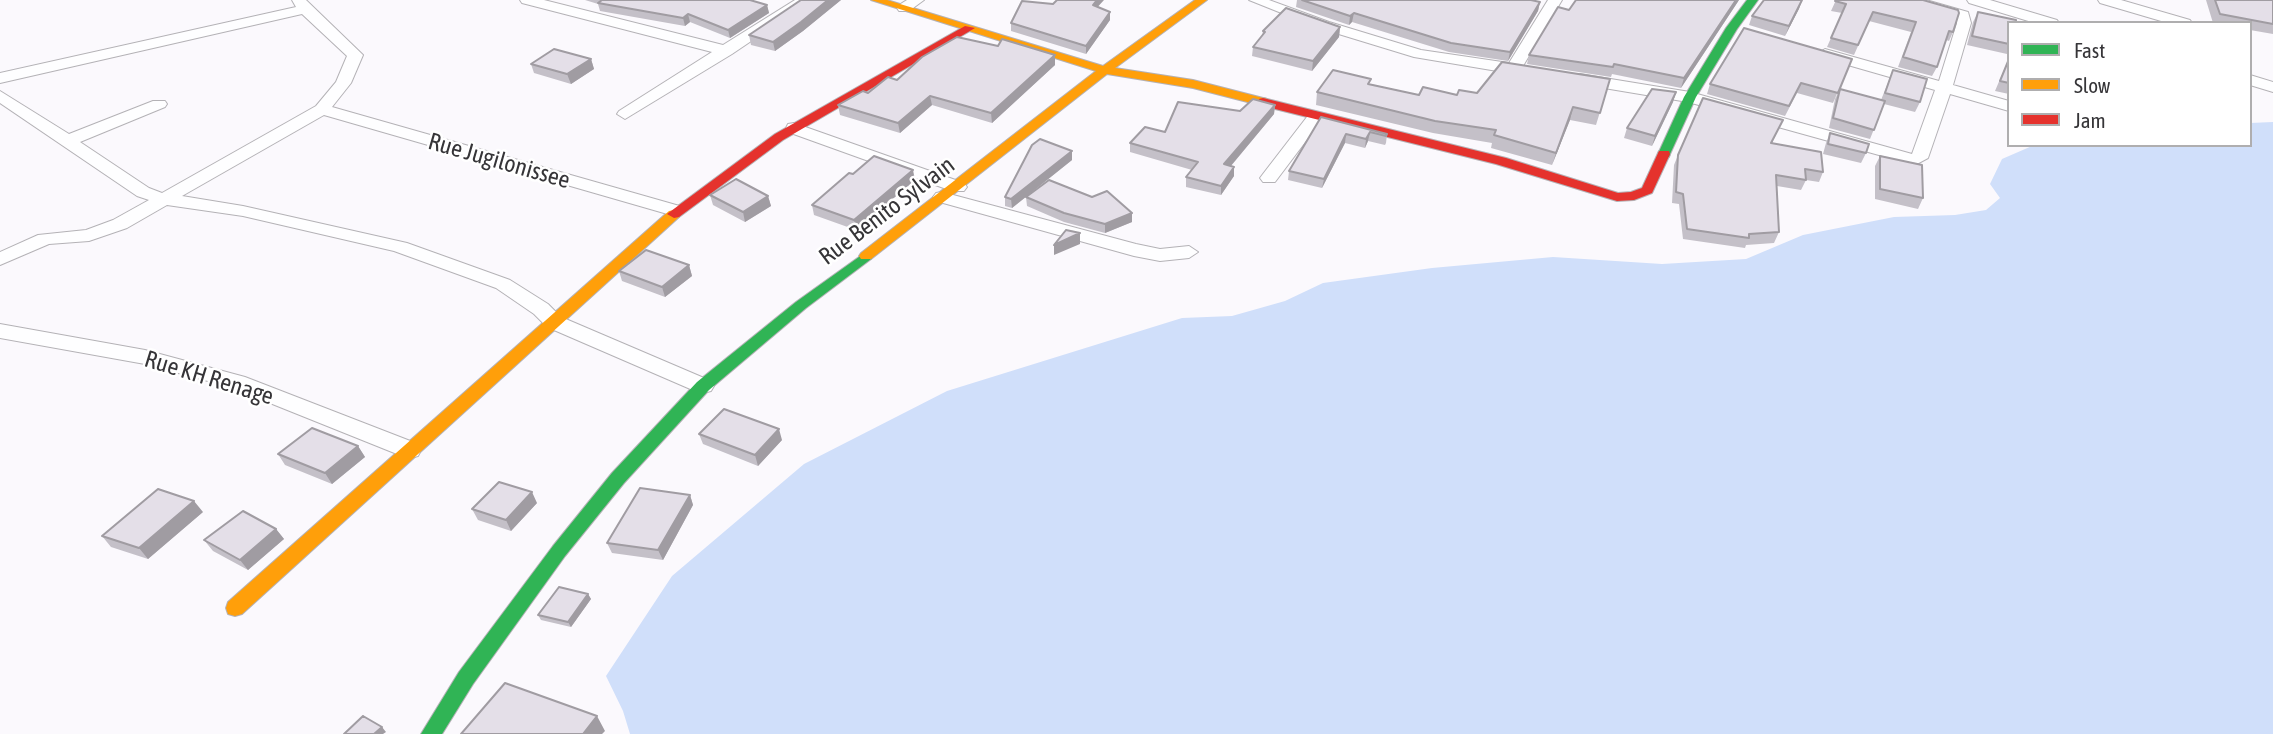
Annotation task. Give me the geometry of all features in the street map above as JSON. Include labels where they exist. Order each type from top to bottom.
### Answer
[{"type":"street","points":[[527,0],[727,51]]},
{"type":"street","points":[[625,114],[805,0]]},
{"type":"street","points":[[876,0],[911,4],[969,28],[1105,70],[1194,84],[1316,117],[1501,161],[1618,197],[1647,190],[1690,97],[1739,30],[1753,0]]},
{"type":"street","name":"Rue Benito Sylvain","points":[[431,734],[474,667],[559,551],[618,478],[703,386],[802,305],[1105,70],[1202,0]]},
{"type":"street","points":[[1256,0],[1324,25],[1419,54],[1541,73]]},
{"type":"street","points":[[1513,69],[1555,0]]},
{"type":"street","points":[[1566,77],[1690,97],[1915,160],[1919,158],[1964,23],[1963,15],[1908,0]]},
{"type":"street","points":[[1974,0],[2045,21]]},
{"type":"street","points":[[2105,0],[2178,21]]},
{"type":"street","points":[[0,78],[302,5],[355,55],[343,83],[322,109],[99,233],[45,239],[0,259]]},
{"type":"street","points":[[235,608],[677,211],[794,128],[969,28]]},
{"type":"street","points":[[1811,50],[2007,105]]},
{"type":"street","points":[[2252,81],[2273,87]]},
{"type":"street","points":[[0,96],[143,192],[164,199],[243,211],[400,247],[503,284],[541,309],[554,322],[703,386]]},
{"type":"street","points":[[67,141],[159,104]]},
{"type":"street","name":"Rue Jugilonissee","points":[[322,109],[677,211]]},
{"type":"street","points":[[1269,178],[1316,117]]},
{"type":"street","points":[[794,128],[950,192],[1134,250],[1160,255],[1189,252]]},
{"type":"street","name":"Rue KH Renage","points":[[0,331],[145,357],[237,382],[410,450]]},
{"type":"water","points":[[2273,122],[2273,734],[630,734],[623,711],[606,676],[672,576],[804,464],[947,391],[1182,318],[1232,316],[1285,301],[1323,283],[1432,268],[1553,257],[1662,264],[1746,259],[1803,235],[1894,217],[1955,215],[1986,210],[2000,198],[1990,184],[2002,159],[2030,147],[2252,147],[2252,123]]},
{"type":"building","points":[[602,0],[750,0],[767,5],[728,30],[688,14],[683,18],[598,3]]},
{"type":"building","points":[[801,0],[828,0],[773,42],[749,35]]},
{"type":"building","points":[[1057,0],[1097,0],[1093,5],[1110,12],[1086,46],[1011,23],[1022,1],[1053,4]]},
{"type":"building","points":[[1302,0],[1540,2],[1510,52],[1451,43]]},
{"type":"building","points":[[1576,0],[1736,0],[1684,78],[1614,64],[1613,67],[1529,55],[1558,7],[1569,10]]},
{"type":"building","points":[[1764,0],[1802,0],[1789,26],[1752,16]]},
{"type":"building","points":[[1836,0],[1923,0],[1958,10],[1959,13],[1953,32],[1949,31],[1937,67],[1903,57],[1916,22],[1873,12],[1858,45],[1831,38],[1846,4]]},
{"type":"building","points":[[2215,0],[2273,0],[2273,24],[2220,14]]},
{"type":"building","points":[[1286,8],[1340,27],[1313,61],[1253,47],[1265,32],[1263,31]]},
{"type":"building","points":[[1978,12],[2016,20],[2007,21],[2007,44],[1972,36]]},
{"type":"building","points":[[1744,28],[1852,59],[1838,93],[1801,83],[1789,106],[1710,84]]},
{"type":"building","points":[[957,37],[998,46],[1002,39],[1055,55],[991,113],[930,96],[898,123],[838,105],[863,91],[868,93],[888,77],[897,80],[922,57]]},
{"type":"building","points":[[554,49],[591,59],[567,74],[531,64]]},
{"type":"building","points":[[1502,62],[1610,79],[1600,113],[1573,107],[1556,153],[1494,135],[1496,130],[1435,121],[1317,92],[1333,70],[1371,79],[1368,84],[1419,95],[1423,87],[1457,95],[1459,90],[1477,93]]},
{"type":"building","points":[[2007,64],[2007,83],[2000,81]]},
{"type":"building","points":[[1893,70],[1927,79],[1920,102],[1885,93]]},
{"type":"building","points":[[1652,89],[1676,92],[1655,136],[1627,128]]},
{"type":"building","points":[[1840,89],[1885,101],[1874,130],[1833,118]]},
{"type":"building","points":[[1703,98],[1783,120],[1771,143],[1821,152],[1823,172],[1805,169],[1806,180],[1776,175],[1779,232],[1749,234],[1749,238],[1687,229],[1683,194],[1676,192],[1678,155]]},
{"type":"building","points":[[1253,99],[1275,105],[1224,164],[1234,167],[1221,186],[1186,177],[1198,162],[1130,143],[1145,127],[1165,132],[1178,102],[1240,111]]},
{"type":"building","points":[[1321,117],[1387,134],[1386,136],[1370,132],[1366,139],[1346,134],[1324,179],[1289,171]]},
{"type":"building","points":[[1830,133],[1869,144],[1866,153],[1828,144]]},
{"type":"building","points":[[1040,139],[1072,151],[1011,199],[1005,197],[1032,145]]},
{"type":"building","points":[[874,156],[913,170],[854,220],[812,205],[849,173],[853,174]]},
{"type":"building","points":[[1880,156],[1922,165],[1923,198],[1880,189]]},
{"type":"building","points":[[736,179],[768,196],[743,212],[710,195]]},
{"type":"building","points":[[1049,180],[1092,197],[1107,191],[1132,213],[1105,224],[1064,213],[1026,197]]},
{"type":"building","points":[[1066,230],[1080,233],[1054,245]]},
{"type":"building","points":[[646,250],[689,265],[662,287],[619,271]]},
{"type":"building","points":[[724,409],[779,429],[755,455],[699,434]]},
{"type":"building","points":[[312,428],[358,446],[325,473],[278,454]]},
{"type":"building","points":[[499,482],[532,492],[506,520],[472,509]]},
{"type":"building","points":[[640,488],[690,495],[658,550],[607,543]]},
{"type":"building","points":[[158,489],[194,501],[139,548],[102,536]]},
{"type":"building","points":[[243,511],[276,529],[240,560],[204,540]]},
{"type":"building","points":[[559,587],[588,594],[568,622],[538,615]]},
{"type":"building","points":[[505,683],[597,716],[583,734],[461,734]]},
{"type":"building","points":[[363,716],[382,727],[374,734],[344,734]]},
{"type":"traffic: fast","points":[[1664,154],[1690,97],[1732,28],[1753,0]]},
{"type":"traffic: fast","points":[[431,734],[466,678],[559,551],[618,478],[703,386],[801,305],[866,256]]},
{"type":"traffic: slow","points":[[876,0],[1105,70],[1193,84],[1263,102]]},
{"type":"traffic: slow","points":[[866,256],[1105,70],[1202,0]]},
{"type":"traffic: slow","points":[[235,608],[674,214]]},
{"type":"traffic: jam","points":[[674,214],[779,137],[969,28]]},
{"type":"traffic: jam","points":[[1263,102],[1501,161],[1617,197],[1634,196],[1647,190],[1664,154]]}]
